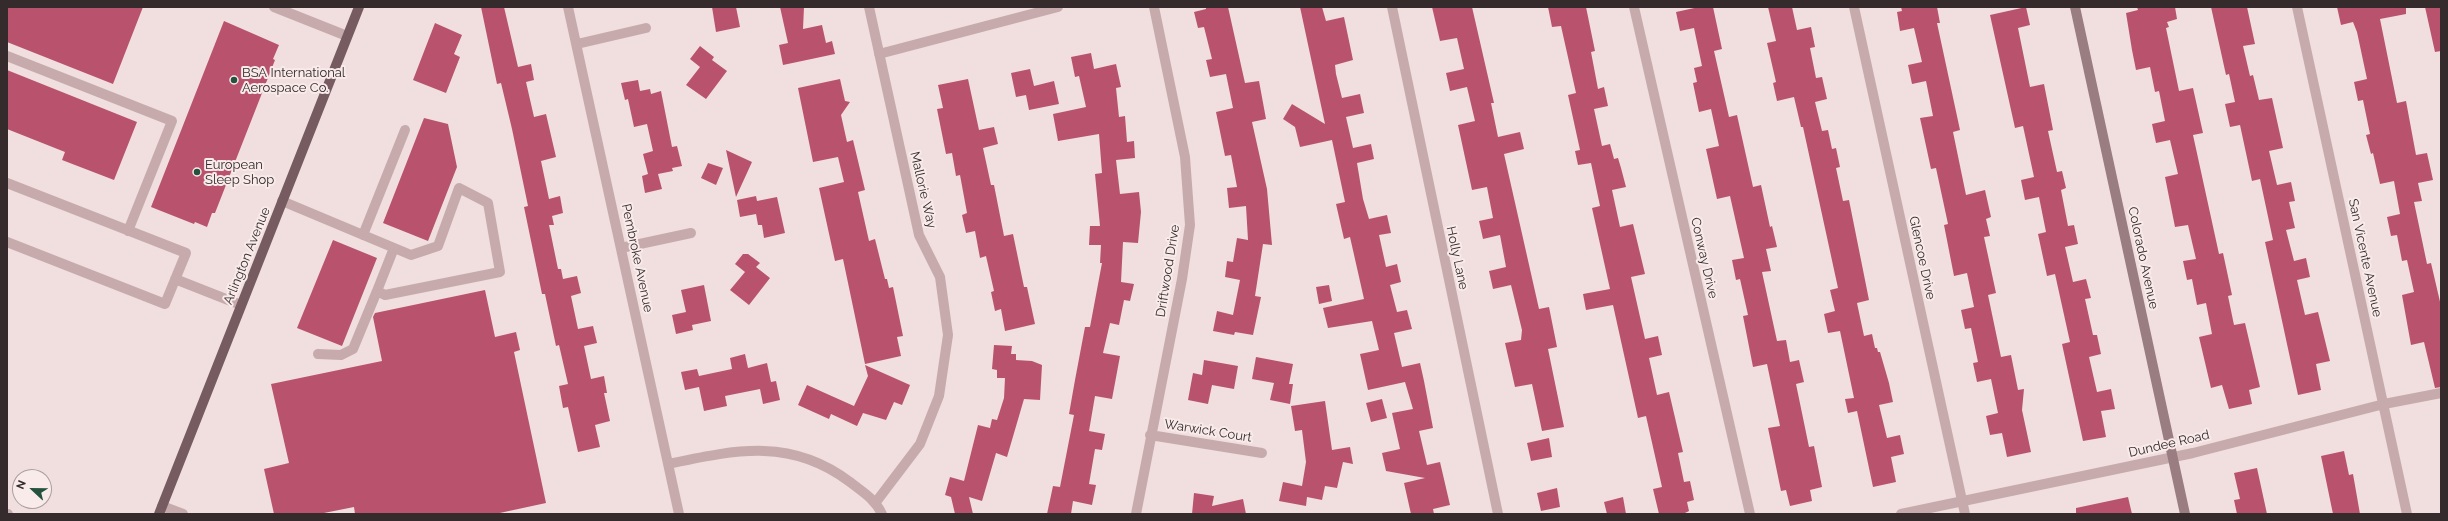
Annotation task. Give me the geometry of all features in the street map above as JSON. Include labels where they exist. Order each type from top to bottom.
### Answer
[{"type":"main road","name":"Arlington Avenue","points":[[160,510],[359,7]]},
{"type":"street","points":[[274,7],[347,36]]},
{"type":"street","name":"Pembroke Avenue","points":[[568,7],[679,514]]},
{"type":"street","name":"Mallorie Way","points":[[869,7],[919,235],[940,278],[948,335],[939,396],[920,444],[876,502]]},
{"type":"street","points":[[879,54],[1058,7]]},
{"type":"street","name":"Driftwood Drive","points":[[1136,514],[1150,435],[1182,279],[1190,225],[1185,157],[1154,7]]},
{"type":"street","name":"Holly Lane","points":[[1392,7],[1498,514]]},
{"type":"street","name":"Conway Drive","points":[[1634,7],[1750,514]]},
{"type":"street","name":"Glencoe Drive","points":[[1854,7],[1965,514]]},
{"type":"street","name":"Colorado Avenue","points":[[2075,7],[2185,514]]},
{"type":"street","name":"San Vicente Avenue","points":[[2297,7],[2407,514]]},
{"type":"street","points":[[576,44],[646,28]]},
{"type":"street","points":[[7,56],[172,122],[128,231]]},
{"type":"street","points":[[363,235],[405,130]]},
{"type":"street","points":[[7,183],[186,253],[165,304],[7,242]]},
{"type":"street","points":[[282,202],[410,255],[438,246],[459,188],[488,203],[500,272],[385,295],[376,291]]},
{"type":"street","points":[[621,248],[691,233]]},
{"type":"street","points":[[318,354],[341,355],[353,349],[394,248]]},
{"type":"street","points":[[175,279],[241,305]]},
{"type":"street","name":"Dundee Road","points":[[1901,514],[2172,457],[2384,404],[2441,393]]},
{"type":"street","name":"Warwick Court","points":[[1150,435],[1262,453]]},
{"type":"street","points":[[668,464],[730,451],[786,451],[836,471],[876,502],[882,514]]},
{"type":"street","points":[[160,510],[183,514]]},
{"type":"building","points":[[7,7],[143,7],[113,84],[7,42]]},
{"type":"building","points":[[481,7],[504,7],[518,67],[531,64],[534,80],[526,82],[534,117],[546,114],[556,157],[541,161],[549,199],[560,196],[563,213],[552,216],[554,225],[549,225],[558,269],[561,269],[563,279],[577,276],[581,293],[571,296],[578,329],[593,326],[597,343],[584,346],[591,379],[604,376],[607,393],[604,393],[610,421],[595,425],[600,447],[578,452],[568,407],[563,408],[559,386],[568,384],[559,345],[556,346],[545,294],[542,294],[524,207],[528,206],[512,129],[501,83],[497,84]]},
{"type":"building","points":[[712,7],[736,7],[740,27],[716,32]]},
{"type":"building","points":[[780,7],[804,7],[803,29],[822,25],[826,43],[832,41],[835,54],[783,65],[779,45],[788,43]]},
{"type":"building","points":[[1206,7],[1228,7],[1245,83],[1259,81],[1266,119],[1252,122],[1267,189],[1272,245],[1263,244],[1255,296],[1261,297],[1253,335],[1235,332],[1234,335],[1213,331],[1217,311],[1233,315],[1240,280],[1225,277],[1227,261],[1233,262],[1237,238],[1248,240],[1246,206],[1229,208],[1227,188],[1237,187],[1231,155],[1225,156],[1216,112],[1233,108],[1226,74],[1210,77],[1206,60],[1212,59],[1204,27],[1198,28],[1194,12],[1206,9]]},
{"type":"building","points":[[1300,7],[1322,7],[1326,21],[1344,17],[1353,60],[1335,65],[1336,74],[1342,98],[1360,94],[1364,113],[1346,117],[1353,148],[1371,144],[1374,159],[1357,163],[1363,199],[1369,219],[1387,215],[1391,233],[1379,235],[1386,267],[1397,264],[1401,282],[1390,285],[1397,312],[1407,310],[1412,329],[1394,333],[1402,367],[1420,363],[1433,428],[1419,431],[1427,465],[1440,462],[1450,505],[1433,509],[1434,514],[1411,514],[1404,483],[1425,478],[1386,471],[1382,453],[1400,449],[1392,413],[1413,409],[1405,382],[1368,390],[1360,354],[1379,350],[1372,321],[1328,328],[1323,308],[1364,299],[1350,237],[1344,239],[1336,204],[1345,202],[1332,140],[1300,147],[1295,127],[1283,119],[1292,104],[1325,124]]},
{"type":"building","points":[[1432,7],[1472,7],[1494,103],[1491,103],[1498,137],[1520,132],[1524,149],[1504,154],[1539,309],[1549,307],[1557,347],[1548,349],[1564,427],[1542,431],[1532,384],[1515,387],[1505,343],[1521,340],[1522,330],[1511,285],[1493,289],[1489,271],[1506,267],[1500,235],[1483,239],[1479,221],[1493,218],[1487,187],[1472,190],[1458,125],[1475,121],[1467,87],[1450,91],[1446,73],[1464,69],[1457,38],[1440,41]]},
{"type":"building","points":[[1548,7],[1586,7],[1595,51],[1591,52],[1598,89],[1604,87],[1608,106],[1594,109],[1602,146],[1610,144],[1614,159],[1618,158],[1626,187],[1612,190],[1620,227],[1633,224],[1645,274],[1631,277],[1645,339],[1658,336],[1662,355],[1649,358],[1657,395],[1669,392],[1683,452],[1678,453],[1684,482],[1690,481],[1694,500],[1687,502],[1689,511],[1683,514],[1659,514],[1653,489],[1662,487],[1646,416],[1638,418],[1613,305],[1586,310],[1583,294],[1610,289],[1592,208],[1600,206],[1591,163],[1578,165],[1575,151],[1580,150],[1568,95],[1576,93],[1561,26],[1552,27]]},
{"type":"building","points":[[1699,7],[1713,7],[1722,49],[1714,51],[1729,117],[1737,115],[1753,187],[1761,185],[1770,227],[1772,226],[1777,247],[1766,249],[1771,271],[1762,272],[1777,341],[1786,340],[1790,362],[1799,360],[1804,382],[1796,384],[1809,447],[1814,446],[1822,487],[1810,490],[1812,501],[1790,506],[1786,490],[1781,491],[1768,428],[1780,426],[1767,364],[1753,367],[1743,316],[1748,315],[1740,279],[1736,280],[1732,260],[1744,258],[1730,196],[1717,199],[1706,149],[1719,146],[1711,109],[1699,112],[1693,83],[1697,82],[1694,68],[1702,66],[1694,28],[1680,31],[1676,12]]},
{"type":"building","points":[[1768,7],[1792,7],[1797,30],[1811,27],[1815,47],[1810,48],[1816,78],[1822,77],[1827,99],[1815,102],[1822,131],[1828,130],[1832,149],[1836,148],[1840,167],[1836,168],[1843,201],[1849,200],[1869,300],[1857,303],[1864,336],[1872,334],[1875,348],[1877,348],[1878,352],[1880,352],[1893,402],[1879,405],[1887,438],[1900,435],[1904,454],[1891,457],[1896,482],[1873,487],[1857,411],[1848,413],[1845,399],[1854,398],[1840,331],[1828,333],[1824,314],[1835,311],[1830,290],[1838,288],[1803,127],[1801,127],[1794,97],[1777,101],[1773,83],[1776,82],[1767,43],[1776,41]]},
{"type":"building","points":[[1901,7],[1937,7],[1940,23],[1937,23],[1960,130],[1953,132],[1966,195],[1985,190],[1991,217],[1986,219],[1990,236],[1984,237],[1996,293],[1988,295],[2001,357],[2011,355],[2018,390],[2024,389],[2022,410],[2031,452],[2007,457],[2002,433],[1990,435],[1986,416],[1998,413],[1991,379],[1977,382],[1973,363],[1978,362],[1971,328],[1965,329],[1961,310],[1974,307],[1967,273],[1954,276],[1944,225],[1948,224],[1936,168],[1931,169],[1920,118],[1933,116],[1926,81],[1912,84],[1908,65],[1922,62],[1914,28],[1900,31],[1897,12],[1902,11]]},
{"type":"building","points":[[2026,7],[2030,25],[2018,28],[2030,87],[2044,84],[2053,130],[2048,131],[2057,172],[2062,171],[2066,188],[2061,190],[2068,226],[2074,225],[2078,244],[2065,247],[2073,282],[2086,279],[2091,298],[2085,299],[2093,335],[2097,335],[2101,354],[2089,357],[2097,392],[2111,389],[2115,409],[2101,411],[2106,437],[2083,441],[2062,344],[2070,342],[2055,274],[2047,276],[2038,234],[2046,232],[2039,197],[2025,200],[2021,180],[2034,177],[2023,126],[2015,128],[1990,15]]},
{"type":"building","points":[[2137,7],[2175,7],[2177,19],[2167,22],[2169,27],[2166,28],[2179,91],[2193,88],[2203,133],[2193,135],[2219,254],[2223,253],[2232,295],[2228,296],[2234,325],[2245,323],[2260,387],[2249,390],[2252,404],[2229,409],[2222,385],[2211,388],[2199,337],[2212,334],[2206,303],[2197,305],[2192,279],[2187,280],[2183,261],[2196,259],[2188,225],[2175,227],[2165,177],[2178,174],[2170,140],[2156,143],[2152,124],[2165,121],[2159,91],[2155,92],[2150,67],[2136,70],[2132,50],[2126,13],[2138,10]]},
{"type":"building","points":[[2211,7],[2247,7],[2255,44],[2243,46],[2250,76],[2253,75],[2259,100],[2272,98],[2283,148],[2269,151],[2277,185],[2291,182],[2295,201],[2289,202],[2295,228],[2286,230],[2294,261],[2306,258],[2310,277],[2297,280],[2305,315],[2318,312],[2330,361],[2316,364],[2321,390],[2298,395],[2265,242],[2273,240],[2260,179],[2252,181],[2240,125],[2230,127],[2225,104],[2235,102],[2229,74],[2226,75]]},
{"type":"building","points":[[2337,7],[2406,7],[2406,14],[2380,19],[2397,103],[2406,101],[2416,155],[2427,153],[2433,180],[2418,183],[2422,201],[2414,202],[2427,264],[2431,263],[2441,306],[2441,387],[2435,388],[2424,342],[2411,345],[2402,295],[2414,292],[2407,260],[2402,261],[2397,235],[2391,236],[2387,217],[2400,214],[2394,181],[2380,184],[2373,153],[2371,154],[2366,135],[2370,134],[2363,100],[2358,101],[2354,82],[2367,79],[2357,32],[2353,22],[2341,25]]},
{"type":"building","points":[[2425,7],[2441,7],[2441,51],[2435,52]]},
{"type":"building","points":[[224,21],[279,45],[273,59],[275,60],[215,213],[212,213],[207,227],[195,222],[194,224],[151,207]]},
{"type":"building","points":[[435,23],[462,35],[454,54],[460,57],[446,93],[413,80]]},
{"type":"building","points":[[700,46],[714,57],[712,60],[727,71],[706,99],[686,85],[700,67],[690,59]]},
{"type":"building","points":[[1091,53],[1094,69],[1116,64],[1121,87],[1116,88],[1119,117],[1125,116],[1127,142],[1134,141],[1135,158],[1116,160],[1120,194],[1139,192],[1141,212],[1138,243],[1123,242],[1121,282],[1134,284],[1130,301],[1124,300],[1119,325],[1110,323],[1103,353],[1120,356],[1112,399],[1095,396],[1089,431],[1105,434],[1102,450],[1095,449],[1089,484],[1096,485],[1092,505],[1073,501],[1071,514],[1047,514],[1053,486],[1060,487],[1074,415],[1069,414],[1075,380],[1085,327],[1090,327],[1102,263],[1100,263],[1101,245],[1089,245],[1090,226],[1100,226],[1095,174],[1102,173],[1099,134],[1058,141],[1053,114],[1086,107],[1079,76],[1075,77],[1071,57]]},
{"type":"building","points":[[1030,69],[1034,86],[1054,81],[1059,104],[1029,110],[1026,95],[1016,97],[1011,73]]},
{"type":"building","points":[[7,70],[137,122],[114,180],[62,160],[65,152],[7,129]]},
{"type":"building","points":[[840,79],[845,101],[850,102],[841,115],[847,142],[853,140],[865,190],[858,192],[869,241],[875,239],[885,279],[887,279],[889,288],[893,287],[903,336],[897,337],[901,356],[865,364],[843,259],[835,261],[819,188],[844,182],[838,157],[813,162],[798,88]]},
{"type":"building","points":[[968,79],[979,130],[994,127],[998,144],[983,148],[991,185],[994,185],[1004,236],[1013,234],[1024,287],[1027,287],[1035,324],[1005,331],[1001,309],[995,311],[991,292],[994,291],[986,256],[980,258],[975,231],[966,233],[962,215],[967,213],[960,175],[956,176],[952,153],[946,154],[937,109],[943,108],[938,85]]},
{"type":"building","points":[[638,80],[640,91],[650,89],[651,94],[661,91],[672,147],[677,146],[682,166],[672,168],[673,171],[658,174],[662,189],[645,193],[642,176],[648,174],[643,154],[653,151],[647,124],[634,127],[628,99],[625,100],[621,83]]},
{"type":"building","points":[[424,118],[448,124],[457,167],[428,241],[383,223]]},
{"type":"building","points":[[726,150],[752,162],[736,197]]},
{"type":"building","points":[[708,163],[723,168],[716,185],[701,178]]},
{"type":"building","points":[[756,196],[757,201],[777,197],[785,233],[764,238],[762,225],[758,225],[756,214],[740,217],[737,200]]},
{"type":"building","points":[[333,240],[377,258],[342,346],[297,328]]},
{"type":"building","points":[[743,254],[748,254],[760,263],[756,267],[770,278],[749,305],[730,290],[745,272],[735,264]]},
{"type":"building","points":[[704,285],[711,321],[692,325],[693,330],[676,334],[672,315],[686,312],[681,290]]},
{"type":"building","points":[[1329,285],[1332,301],[1319,304],[1316,287]]},
{"type":"building","points":[[485,290],[495,337],[516,332],[520,350],[514,352],[546,503],[495,514],[355,514],[354,507],[319,514],[274,514],[264,469],[289,463],[271,384],[382,361],[373,317],[375,313]]},
{"type":"building","points":[[994,345],[1012,346],[1011,354],[1016,354],[1016,360],[1032,361],[1042,365],[1040,400],[1024,399],[1007,457],[996,453],[982,501],[969,497],[973,514],[955,514],[951,497],[945,495],[950,477],[964,481],[978,425],[990,428],[992,419],[997,420],[1004,398],[1005,378],[997,378],[997,370],[992,369]]},
{"type":"building","points":[[745,354],[748,368],[767,363],[771,382],[776,381],[780,400],[763,404],[760,389],[725,396],[727,406],[704,411],[699,387],[685,390],[681,372],[697,369],[699,376],[732,369],[730,358]]},
{"type":"building","points":[[1256,357],[1293,364],[1289,384],[1293,384],[1290,404],[1270,400],[1274,383],[1252,379]]},
{"type":"building","points":[[1204,360],[1238,366],[1234,389],[1212,385],[1208,404],[1188,400],[1193,373],[1202,375]]},
{"type":"building","points":[[865,365],[910,385],[902,405],[894,402],[886,420],[863,413],[857,426],[831,414],[829,419],[798,405],[807,385],[854,406],[868,376]]},
{"type":"building","points":[[1382,399],[1387,418],[1371,422],[1366,403]]},
{"type":"building","points":[[1325,401],[1332,450],[1350,447],[1353,464],[1343,462],[1337,488],[1325,486],[1322,500],[1307,497],[1306,506],[1279,501],[1283,482],[1302,486],[1306,462],[1302,430],[1295,431],[1291,406]]},
{"type":"building","points":[[1549,438],[1552,457],[1531,461],[1527,443]]},
{"type":"building","points":[[2344,451],[2349,475],[2353,474],[2360,514],[2333,514],[2321,456]]},
{"type":"building","points":[[2257,468],[2267,514],[2237,514],[2234,500],[2240,499],[2234,473]]},
{"type":"building","points":[[1557,488],[1560,507],[1541,511],[1537,493]]},
{"type":"building","points":[[1194,493],[1214,496],[1212,506],[1243,499],[1246,514],[1192,514]]},
{"type":"building","points":[[1623,497],[1626,514],[1607,514],[1604,502]]},
{"type":"building","points":[[2128,497],[2132,514],[2076,514],[2076,508]]},
{"type":"place","name":"BSA International Aerospace Co.","points":[[234,80]]},
{"type":"place","name":"European Sleep Shop","points":[[197,172]]}]
